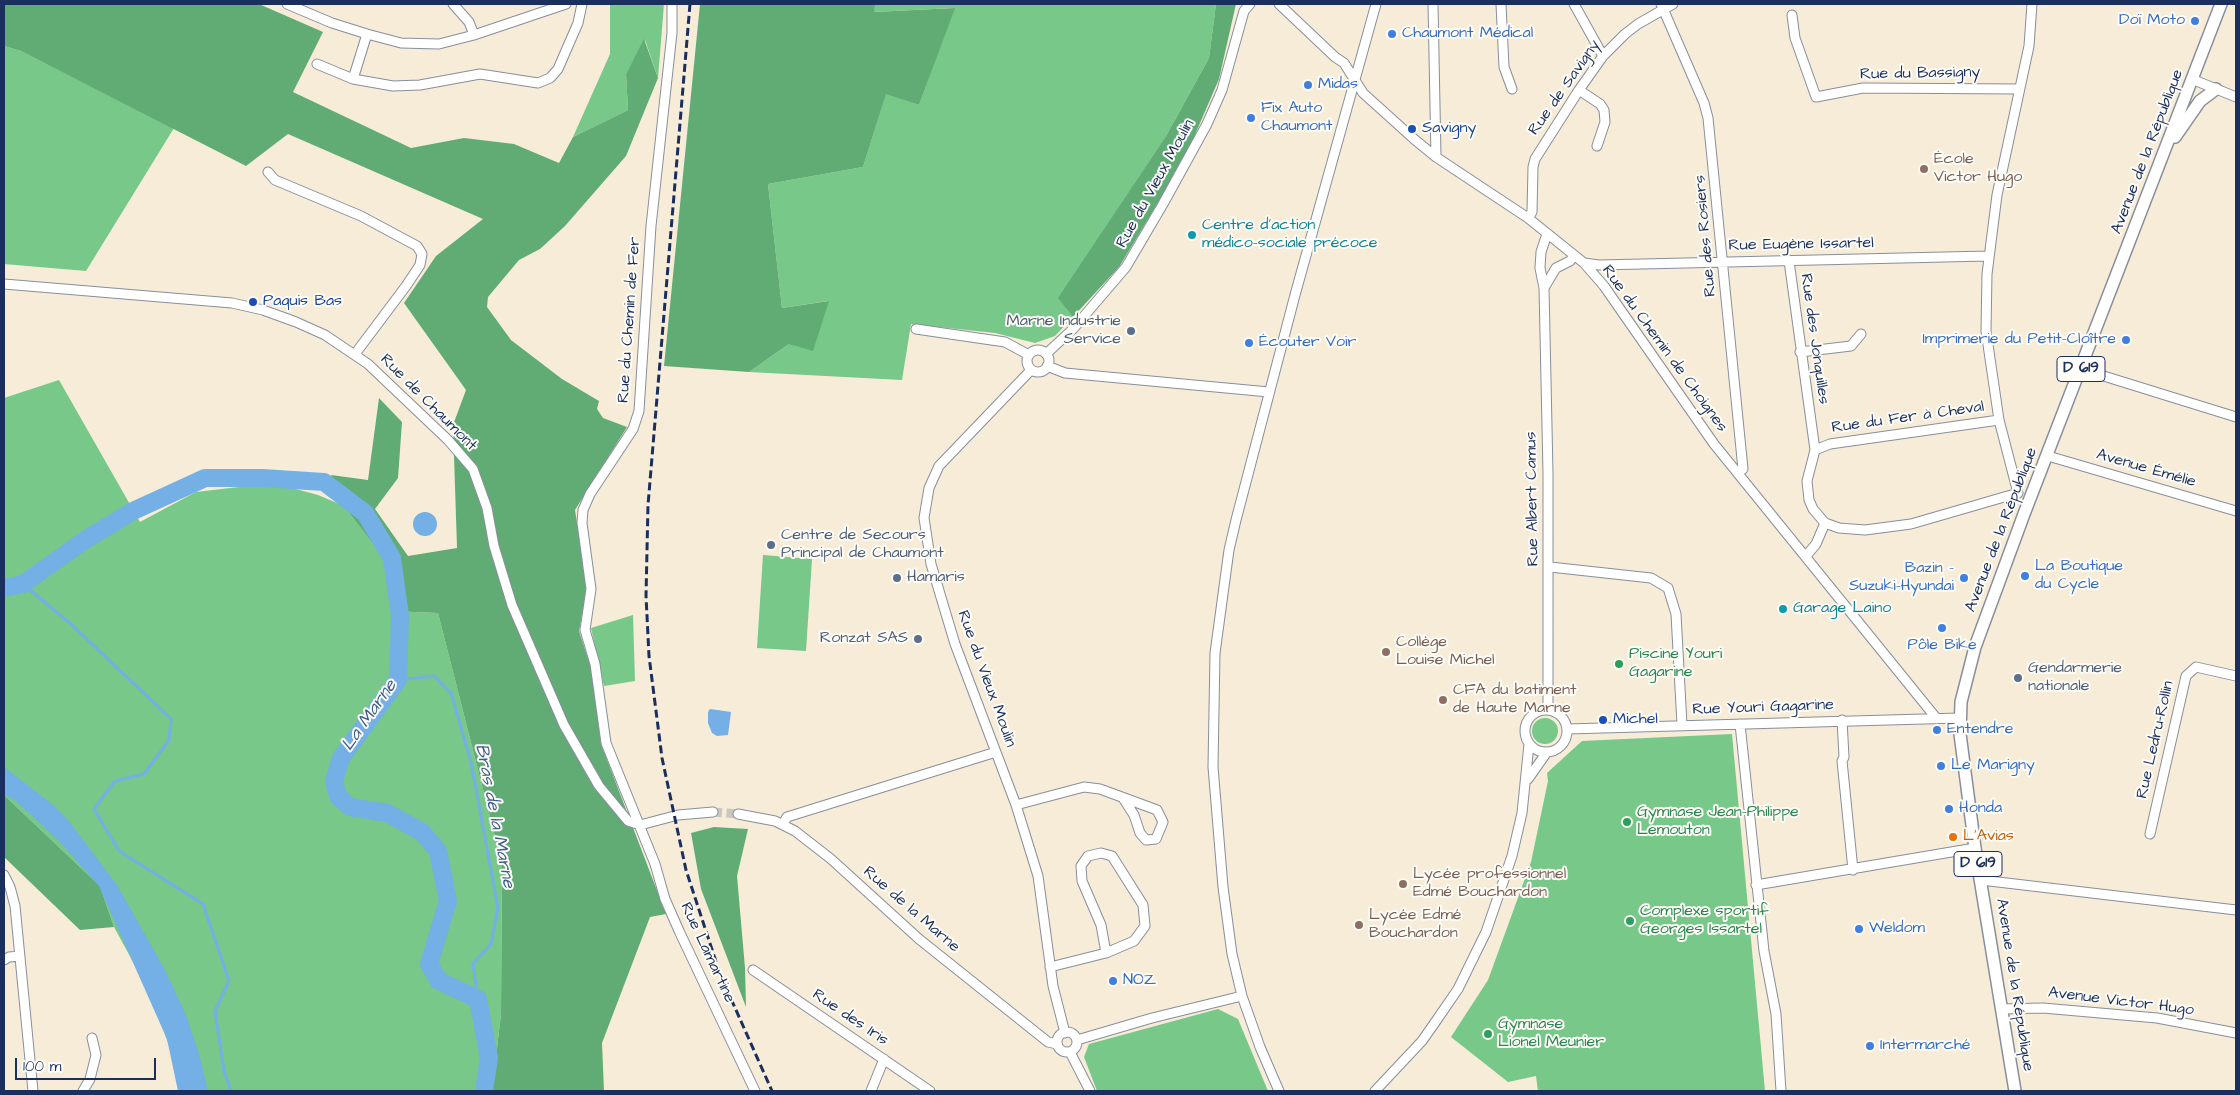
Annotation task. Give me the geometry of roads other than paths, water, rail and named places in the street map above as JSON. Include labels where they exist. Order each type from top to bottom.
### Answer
[{"type":"main road","name":"Avenue de la République","points":[[2015,1091],[1975,848],[1960,734],[1961,702],[1971,658],[2194,80],[2221,4]]},
{"type":"main road","points":[[2169,144],[2184,126],[2200,100],[2216,89]]},
{"type":"street","points":[[287,4],[332,23],[401,43],[439,44],[474,35],[566,4]]},
{"type":"street","points":[[452,4],[469,22],[474,35]]},
{"type":"street","points":[[317,64],[353,79],[393,86],[430,83],[480,74],[530,83],[545,81],[554,75],[564,56],[578,23],[582,4]]},
{"type":"street","name":"Rue du Chemin de Fer","points":[[640,825],[606,743],[595,664],[585,630],[591,589],[582,524],[586,502],[633,429],[639,411],[651,226],[671,42],[672,4]]},
{"type":"street","name":"Rue du Vieux Moulin","points":[[1046,354],[1073,329],[1126,267],[1164,204],[1207,124],[1222,90],[1244,11],[1250,4]]},
{"type":"street","name":"Rue du Chemin de Choignes","points":[[1279,4],[1335,57],[1344,62],[1363,93],[1436,157],[1528,218],[1584,263],[1604,286],[1714,444],[1937,719]]},
{"type":"street","points":[[1279,1090],[1260,1047],[1242,996],[1232,954],[1222,878],[1212,767],[1212,707],[1216,644],[1229,550],[1269,392],[1376,4]]},
{"type":"street","points":[[1433,4],[1436,157]]},
{"type":"street","points":[[1501,4],[1504,67],[1512,89]]},
{"type":"street","points":[[1574,4],[1603,56]]},
{"type":"street","name":"Rue de Savigny","points":[[1528,218],[1532,212],[1535,160],[1579,90],[1603,56],[1638,24],[1663,6],[1673,4]]},
{"type":"street","points":[[2018,493],[1998,420],[1986,331],[1988,256],[1997,195],[2029,46],[2032,4]]},
{"type":"street","name":"Rue des Rosiers","points":[[1663,6],[1708,118],[1743,469],[1738,473]]},
{"type":"street","name":"Rue du Bassigny","points":[[1792,16],[1795,38],[1816,97],[1863,88],[2019,89]]},
{"type":"street","points":[[353,79],[367,34]]},
{"type":"street","points":[[2194,80],[2236,97]]},
{"type":"street","points":[[1579,90],[1600,104],[1604,110],[1606,122],[1597,146]]},
{"type":"street","points":[[268,172],[275,180],[361,216],[417,246],[422,254],[420,266],[355,354]]},
{"type":"street","name":"Rue Albert Camus","points":[[1547,234],[1541,252],[1541,263],[1544,288],[1550,567],[1548,710]]},
{"type":"street","points":[[1544,288],[1556,268],[1570,261],[1574,256]]},
{"type":"street","name":"Rue Eugène Issartel","points":[[1584,263],[1599,265],[1988,256]]},
{"type":"street","name":"Rue des Jonquilles","points":[[1789,261],[1800,352],[1815,450]]},
{"type":"street","points":[[1541,263],[1547,267],[1556,268]]},
{"type":"street","name":"Rue de Chaumont","points":[[4,284],[232,303],[263,310],[325,335],[355,354],[387,380],[423,415],[473,469],[487,508],[494,546],[512,605],[564,726],[599,786],[628,821],[640,825]]},
{"type":"street","points":[[916,329],[1005,342],[1029,355]]},
{"type":"street","points":[[1800,352],[1851,346],[1861,334]]},
{"type":"street","points":[[1037,350],[1046,354],[1047,366],[1040,372],[1031,370],[1027,362],[1029,355],[1037,350]]},
{"type":"street","points":[[1047,366],[1065,373],[1269,392]]},
{"type":"street","points":[[2081,369],[2236,417]]},
{"type":"street","name":"Rue du Vieux Moulin","points":[[1031,370],[940,466],[925,501],[924,518],[931,564],[955,644],[1016,805],[1038,876],[1050,967],[1065,1032]]},
{"type":"street","name":"Rue du Fer à Cheval","points":[[1825,523],[1813,509],[1809,500],[1807,480],[1815,450],[1830,444],[1998,420]]},
{"type":"street","name":"Avenue Émélie","points":[[2048,456],[2236,511]]},
{"type":"street","points":[[1806,556],[1820,538],[1825,523],[1839,528],[1865,530],[1910,524],[2018,493],[2031,499]]},
{"type":"street","points":[[1550,567],[1651,578],[1668,588],[1676,614],[1682,725]]},
{"type":"street","name":"Rue Ledru-Rollin","points":[[2150,834],[2186,676],[2196,667],[2236,676]]},
{"type":"street","points":[[1375,1091],[1427,1034],[1458,988],[1473,959],[1486,932],[1512,856],[1522,813],[1527,781],[1529,744],[1524,732],[1527,720],[1536,712],[1548,710],[1561,716],[1567,729],[1564,742],[1554,750],[1547,752],[1541,751],[1529,744]]},
{"type":"street","name":"Rue Youri Gagarine","points":[[1567,729],[1960,718]]},
{"type":"street","points":[[1842,720],[1844,757],[1842,761],[1853,870]]},
{"type":"street","points":[[1740,724],[1764,951],[1776,1014],[1781,1091]]},
{"type":"street","points":[[782,824],[787,817],[996,752]]},
{"type":"street","points":[[1527,781],[1547,752]]},
{"type":"street","points":[[1016,805],[1084,787],[1100,789],[1157,810],[1163,822],[1156,839],[1146,840],[1140,833],[1134,815],[1123,798]]},
{"type":"street","points":[[640,825],[678,815],[713,812]]},
{"type":"street","name":"Rue de la Marne","points":[[738,814],[782,824],[802,836],[919,939],[1048,1042],[1057,1044]]},
{"type":"street","name":"Rue Lamartine","points":[[640,825],[680,933],[755,1091]]},
{"type":"street","points":[[1756,886],[1975,848]]},
{"type":"street","points":[[1050,967],[1106,953],[1134,941],[1144,926],[1143,905],[1112,856],[1101,852],[1088,856],[1081,866],[1082,881],[1101,925],[1106,953]]},
{"type":"street","points":[[4,875],[10,887],[15,906],[33,1091]]},
{"type":"street","points":[[1981,880],[2236,910]]},
{"type":"street","points":[[4,960],[8,957],[20,956]]},
{"type":"street","name":"Rue des Iris","points":[[753,970],[930,1091]]},
{"type":"street","points":[[1077,1040],[1152,1018],[1242,996]]},
{"type":"street","name":"Avenue Victor Hugo","points":[[2001,1009],[2044,1008],[2157,1018],[2236,1033]]},
{"type":"street","points":[[1065,1032],[1071,1033],[1077,1040],[1075,1048],[1070,1052],[1062,1051],[1057,1044],[1058,1038],[1065,1032]]},
{"type":"street","points":[[84,1091],[90,1079],[96,1055],[92,1038]]},
{"type":"street","points":[[1070,1052],[1090,1091]]},
{"type":"street","points":[[871,1091],[884,1059]]},
{"type":"water","points":[[425,512],[434,515],[437,524],[434,533],[425,536],[416,533],[413,524],[416,515]]},
{"type":"water","points":[[710,709],[731,712],[728,735],[717,736],[712,733],[708,723],[708,712]]},
{"type":"water","points":[[4,767],[52,804],[68,820],[117,885],[165,970],[186,1015],[200,1057],[208,1091],[178,1091],[167,1039],[99,886],[59,841],[16,801],[4,794]]},
{"type":"waterway","name":"La Marne","points":[[4,588],[23,584],[85,540],[133,511],[205,478],[262,478],[324,482],[365,513],[392,558],[400,616],[398,680],[341,758],[334,781],[338,796],[350,807],[387,813],[422,832],[438,851],[448,901],[429,964],[439,981],[478,999],[489,1058],[484,1091]]},
{"type":"waterway","name":"La Marne","points":[[23,584],[72,625],[171,719],[169,740],[144,774],[115,781],[94,809],[119,851],[203,904],[229,981],[215,1011],[224,1071],[231,1091]]},
{"type":"waterway","name":"Bras de la Marne","points":[[398,680],[434,676],[451,693],[471,762],[498,908],[491,944],[473,964],[478,999]]},
{"type":"tunnel","points":[[713,812],[738,814]]},
{"type":"railway","points":[[690,4],[648,505],[646,596],[649,656],[662,758],[686,870],[720,974],[772,1091]]},
{"type":"place","name":"Doï Moto","points":[[2195,21]]},
{"type":"place","name":"Chaumont Médical","points":[[1392,34]]},
{"type":"place","name":"Midas","points":[[1308,85]]},
{"type":"place","name":"Fix Auto Chaumont","points":[[1251,118]]},
{"type":"place","name":"Savigny","points":[[1412,129]]},
{"type":"place","name":"École Victor Hugo","points":[[1924,169]]},
{"type":"place","name":"Centre d’action médico-sociale précoce","points":[[1192,235]]},
{"type":"place","name":"Paquis Bas","points":[[253,302]]},
{"type":"place","name":"Marne Industrie Service","points":[[1131,331]]},
{"type":"place","name":"Imprimerie du Petit-Cloître","points":[[2126,340]]},
{"type":"place","name":"Écouter Voir","points":[[1249,343]]},
{"type":"place","name":"Centre de Secours Principal de Chaumont","points":[[771,545]]},
{"type":"place","name":"La Boutique du Cycle","points":[[2025,576]]},
{"type":"place","name":"Hamaris","points":[[897,578]]},
{"type":"place","name":"Bazin - Suzuki-Hyundai","points":[[1964,578]]},
{"type":"place","name":"Garage Laino","points":[[1783,609]]},
{"type":"place","name":"Pôle Bike","points":[[1942,628]]},
{"type":"place","name":"Ronzat SAS","points":[[918,639]]},
{"type":"place","name":"Collège Louise Michel","points":[[1386,652]]},
{"type":"place","name":"Piscine Youri Gagarine","points":[[1619,664]]},
{"type":"place","name":"Gendarmerie nationale","points":[[2018,678]]},
{"type":"place","name":"CFA du batiment de Haute Marne","points":[[1443,700]]},
{"type":"place","name":"Michel","points":[[1603,720]]},
{"type":"place","name":"Entendre","points":[[1937,730]]},
{"type":"place","name":"Le Marigny","points":[[1941,766]]},
{"type":"place","name":"Honda","points":[[1949,809]]},
{"type":"place","name":"Gymnase Jean-Philippe Lemouton","points":[[1627,822]]},
{"type":"place","name":"L'Avias","points":[[1953,837]]},
{"type":"place","name":"Lycée professionnel Edmé Bouchardon","points":[[1403,884]]},
{"type":"place","name":"Complexe sportif Georges Issartel","points":[[1630,921]]},
{"type":"place","name":"Lycée Edmé Bouchardon","points":[[1359,925]]},
{"type":"place","name":"Weldom","points":[[1859,929]]},
{"type":"place","name":"NOZ","points":[[1113,981]]},
{"type":"place","name":"Gymnase Lionel Meunier","points":[[1488,1034]]},
{"type":"place","name":"Intermarché","points":[[1870,1046]]}]
